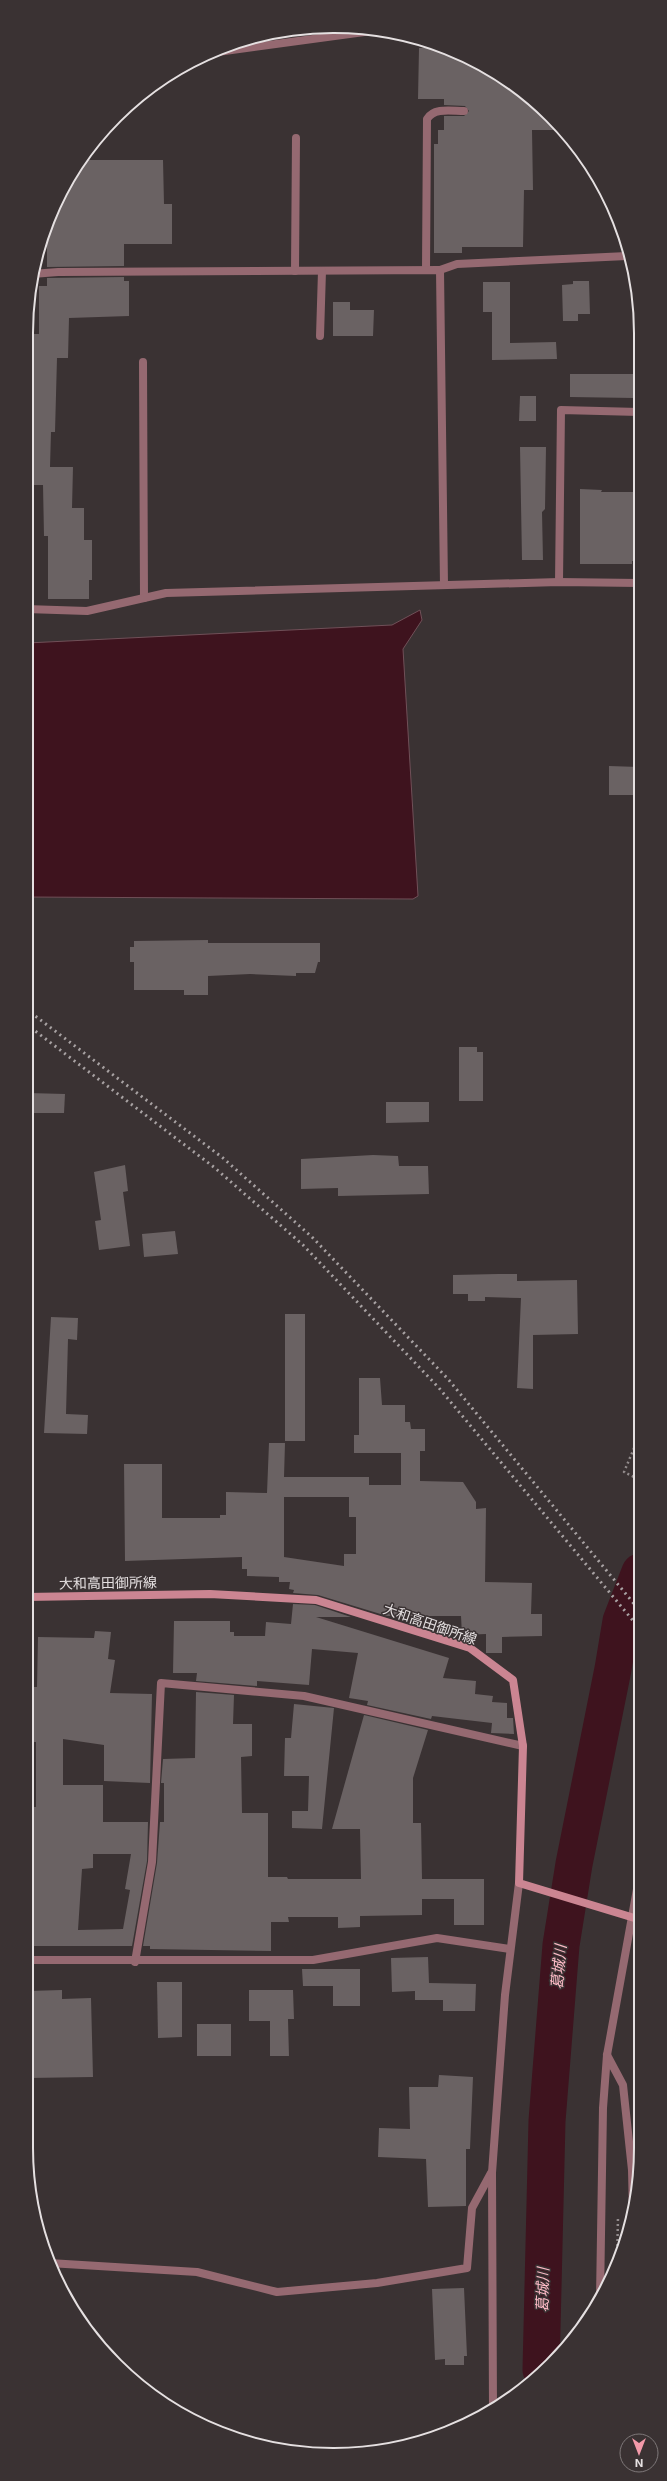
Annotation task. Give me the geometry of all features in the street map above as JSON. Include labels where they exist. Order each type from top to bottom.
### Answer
[{"type":"main road","name":"大和高田御所線","points":[[33,1597],[210,1594],[316,1600],[470,1648],[513,1680],[522,1746],[519,1883]]},
{"type":"main road","points":[[519,1883],[634,1918]]},
{"type":"street","points":[[236,50],[351,34]]},
{"type":"street","points":[[426,270],[427,119],[430,114],[435,112],[464,111]]},
{"type":"street","points":[[295,271],[296,138]]},
{"type":"street","points":[[39,274],[66,272],[440,270],[457,264],[624,256]]},
{"type":"street","points":[[440,270],[444,585]]},
{"type":"street","points":[[320,336],[322,271]]},
{"type":"street","points":[[143,362],[144,598]]},
{"type":"street","points":[[559,582],[561,410],[634,412]]},
{"type":"street","points":[[33,609],[87,611],[166,593],[559,582],[634,583]]},
{"type":"street","points":[[135,1962],[152,1862],[161,1683],[304,1696],[522,1746]]},
{"type":"street","points":[[493,2402],[492,2173],[498,2074],[510,1949],[519,1883]]},
{"type":"street","points":[[600,2286],[603,2108],[607,2055],[634,1928]]},
{"type":"street","points":[[33,1960],[135,1962],[313,1960],[437,1938],[510,1949]]},
{"type":"street","points":[[607,2055],[622,2085],[632,2175]]},
{"type":"street","points":[[57,2264],[198,2272],[277,2292],[377,2283],[467,2268],[472,2208],[492,2173]]},
{"type":"path","points":[[634,1448],[624,1472],[634,1477]]},
{"type":"shaded area","points":[[420,610],[422,620],[403,649],[418,896],[413,899],[33,897],[33,643],[392,625]]},
{"type":"building","points":[[419,48],[427,48],[484,73],[516,95],[554,130],[532,130],[533,190],[524,190],[523,247],[462,247],[462,253],[434,253],[434,144],[438,144],[438,130],[444,130],[444,116],[464,116],[469,111],[465,106],[444,105],[444,99],[418,99]]},
{"type":"building","points":[[89,160],[163,160],[164,204],[172,204],[172,244],[124,244],[124,266],[47,267],[47,243],[56,219],[73,183]]},
{"type":"building","points":[[124,277],[124,281],[129,281],[129,316],[69,318],[68,358],[57,358],[55,432],[51,432],[50,467],[73,467],[72,508],[84,508],[84,540],[92,540],[92,580],[89,580],[89,599],[48,599],[48,536],[44,536],[43,485],[34,485],[33,474],[33,347],[34,334],[39,334],[39,286],[47,286],[47,278]]},
{"type":"building","points":[[573,281],[589,281],[590,314],[578,314],[578,321],[563,321],[562,285],[573,284]]},
{"type":"building","points":[[483,282],[510,282],[510,343],[556,342],[557,359],[492,360],[492,312],[483,312]]},
{"type":"building","points":[[333,302],[350,302],[350,310],[374,310],[373,336],[333,336]]},
{"type":"building","points":[[570,374],[634,374],[634,398],[570,397]]},
{"type":"building","points":[[520,396],[536,396],[536,421],[519,421]]},
{"type":"building","points":[[520,447],[546,447],[545,509],[542,512],[543,560],[522,560]]},
{"type":"building","points":[[580,489],[602,490],[601,492],[634,492],[634,561],[632,561],[632,564],[580,564]]},
{"type":"building","points":[[609,766],[634,767],[634,795],[609,795]]},
{"type":"building","points":[[208,940],[208,943],[320,943],[320,962],[318,962],[315,973],[296,973],[296,976],[250,974],[208,976],[208,995],[184,995],[184,990],[134,990],[134,962],[130,962],[130,947],[134,947],[134,941]]},
{"type":"building","points":[[459,1047],[477,1047],[477,1052],[483,1052],[483,1101],[459,1101]]},
{"type":"building","points":[[33,1093],[65,1094],[64,1113],[33,1113]]},
{"type":"building","points":[[386,1102],[429,1102],[429,1122],[386,1123]]},
{"type":"building","points":[[373,1155],[398,1156],[399,1166],[428,1166],[429,1194],[338,1196],[338,1188],[301,1189],[301,1159]]},
{"type":"building","points":[[125,1165],[128,1191],[123,1192],[130,1246],[99,1250],[95,1221],[101,1220],[94,1172]]},
{"type":"building","points":[[175,1231],[178,1254],[144,1257],[142,1234]]},
{"type":"building","points":[[517,1274],[517,1281],[577,1280],[578,1334],[533,1335],[533,1389],[517,1388],[521,1298],[485,1297],[485,1301],[468,1301],[468,1294],[453,1294],[453,1275]]},
{"type":"building","points":[[285,1314],[305,1314],[305,1441],[285,1441]]},
{"type":"building","points":[[51,1317],[78,1318],[77,1340],[68,1339],[66,1414],[88,1415],[87,1434],[44,1433]]},
{"type":"building","points":[[359,1378],[380,1378],[382,1405],[405,1405],[405,1422],[410,1422],[411,1429],[425,1429],[425,1451],[420,1451],[420,1481],[463,1482],[476,1502],[476,1509],[486,1508],[485,1582],[532,1583],[531,1614],[542,1614],[542,1636],[502,1637],[502,1653],[486,1653],[486,1634],[462,1635],[461,1616],[387,1616],[318,1595],[293,1593],[294,1590],[289,1589],[290,1582],[279,1582],[279,1577],[247,1576],[247,1569],[242,1569],[242,1557],[125,1561],[124,1464],[162,1464],[162,1518],[220,1518],[220,1515],[226,1515],[226,1492],[267,1493],[269,1443],[285,1443],[284,1477],[369,1477],[369,1485],[401,1485],[401,1453],[354,1453],[354,1435],[359,1435]],"holes":[[[284,1497],[349,1497],[349,1517],[356,1517],[356,1554],[344,1554],[344,1566],[284,1557]]]},
{"type":"building","points":[[293,1604],[315,1605],[351,1617],[316,1617],[449,1658],[443,1678],[476,1681],[475,1694],[493,1696],[492,1702],[507,1703],[507,1718],[513,1718],[514,1734],[491,1733],[492,1723],[432,1716],[431,1719],[367,1705],[368,1701],[349,1698],[358,1653],[312,1649],[309,1685],[257,1681],[257,1686],[196,1681],[197,1673],[173,1673],[174,1621],[230,1621],[230,1632],[234,1632],[234,1636],[265,1636],[266,1622],[291,1624]]},
{"type":"building","points":[[95,1631],[111,1632],[108,1659],[115,1660],[110,1693],[152,1694],[150,1783],[104,1781],[104,1745],[63,1739],[63,1785],[103,1785],[103,1822],[148,1822],[147,1861],[132,1946],[33,1946],[33,1807],[36,1807],[36,1742],[33,1742],[33,1687],[37,1687],[38,1637],[94,1638]],"holes":[[[93,1854],[131,1854],[125,1889],[130,1890],[123,1929],[78,1930],[82,1869],[93,1868]]]},
{"type":"building","points":[[196,1692],[234,1695],[233,1724],[252,1724],[252,1756],[241,1757],[242,1813],[268,1813],[268,1877],[287,1877],[288,1879],[361,1879],[360,1829],[332,1829],[364,1715],[428,1730],[413,1778],[413,1823],[421,1823],[422,1879],[484,1879],[484,1925],[454,1925],[454,1899],[422,1899],[422,1915],[360,1916],[360,1927],[338,1928],[338,1917],[288,1917],[289,1922],[271,1922],[271,1951],[150,1949],[150,1946],[143,1946],[157,1863],[160,1822],[164,1822],[164,1783],[161,1783],[163,1759],[195,1758]]},
{"type":"building","points":[[294,1704],[334,1708],[322,1829],[292,1828],[292,1811],[308,1811],[309,1776],[284,1776],[285,1738],[291,1738]]},
{"type":"building","points":[[428,1957],[429,1983],[476,1984],[475,2011],[443,2011],[443,2000],[415,2000],[415,1991],[392,1992],[391,1958]]},
{"type":"building","points":[[302,1969],[360,1969],[360,2006],[333,2006],[333,1986],[303,1986]]},
{"type":"building","points":[[157,1982],[182,1982],[182,2037],[158,2038]]},
{"type":"building","points":[[62,1990],[62,1999],[91,1998],[93,2077],[33,2078],[33,1991]]},
{"type":"building","points":[[249,1990],[293,1990],[294,2019],[288,2019],[289,2056],[270,2056],[270,2021],[249,2021]]},
{"type":"building","points":[[197,2024],[231,2024],[231,2056],[197,2056]]},
{"type":"building","points":[[439,2075],[473,2077],[470,2149],[466,2149],[466,2206],[428,2207],[426,2159],[378,2157],[379,2128],[410,2129],[409,2087],[438,2087]]},
{"type":"building","points":[[464,2288],[467,2356],[464,2356],[464,2365],[445,2365],[445,2359],[435,2360],[432,2289]]},
{"type":"waterway","name":"葛城川","points":[[541,2365],[547,2121],[561,1945],[574,1864],[613,1669],[621,1621],[634,1587]]},
{"type":"railway","points":[[33,1014],[223,1158],[312,1237],[448,1379],[634,1604]]},
{"type":"railway","points":[[33,1029],[215,1168],[303,1245],[439,1388],[634,1622]]}]
